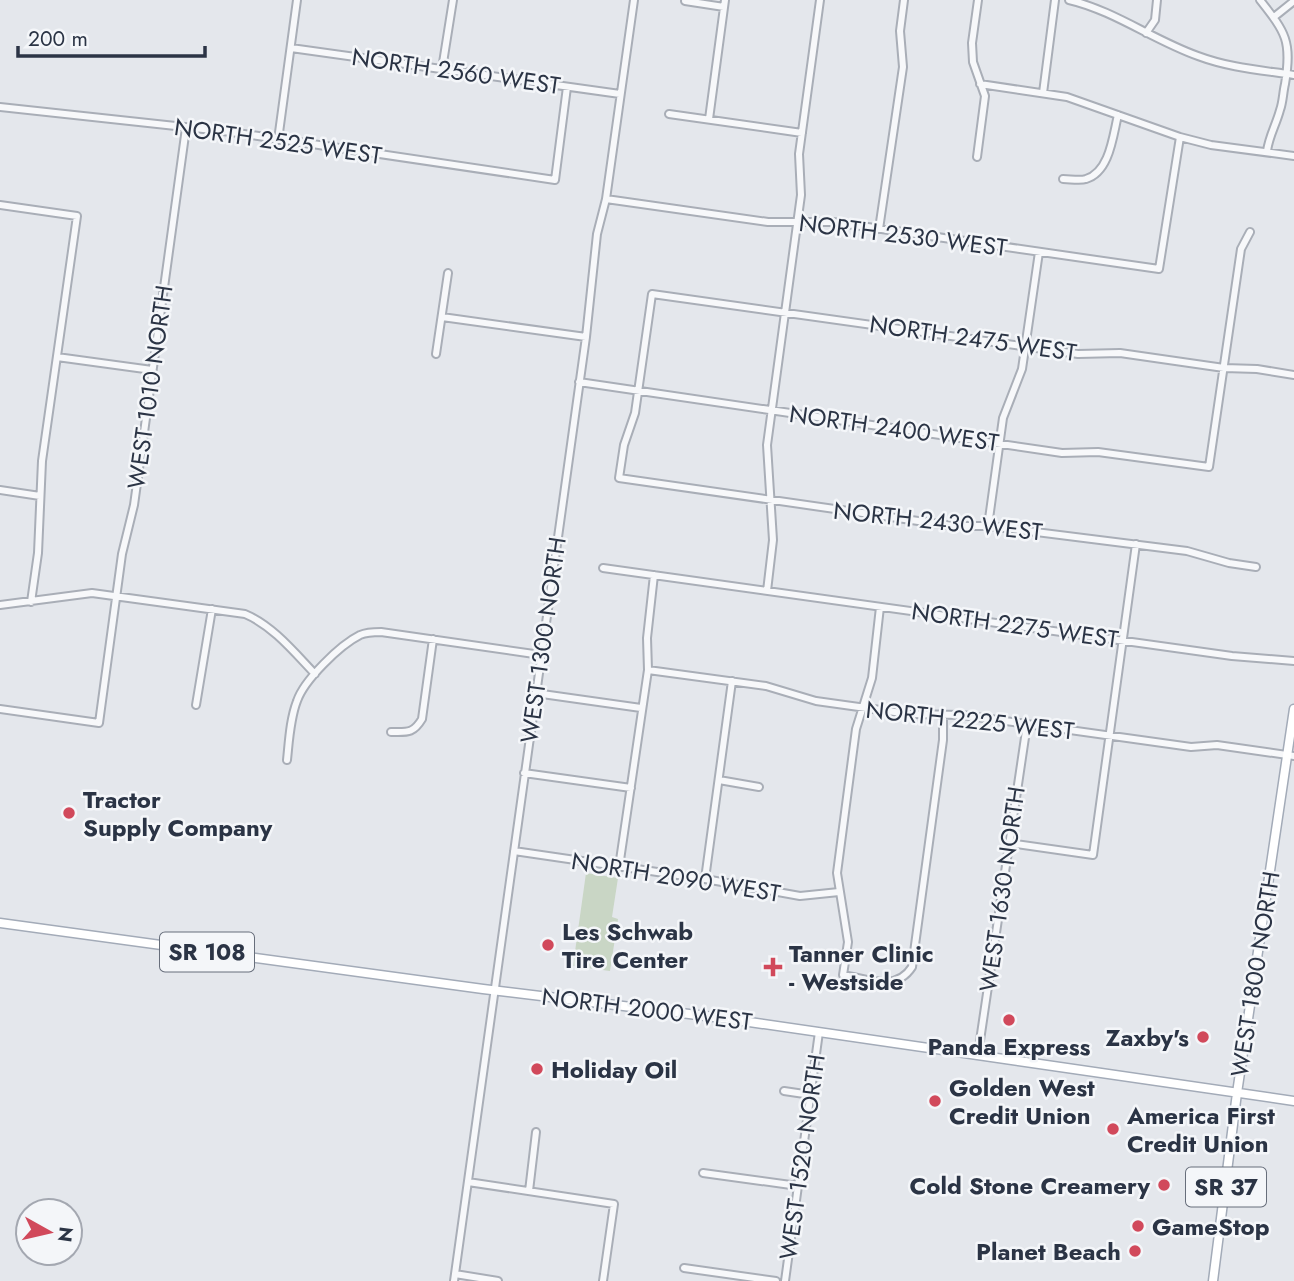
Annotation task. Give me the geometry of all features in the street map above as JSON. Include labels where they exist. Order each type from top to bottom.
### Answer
[{"type":"main road","name":"WEST 1800 NORTH","points":[[1213,1281],[1237,1093],[1291,756],[1294,709]]},
{"type":"main road","name":"NORTH 2000 WEST","points":[[0,923],[819,1032],[1294,1101]]},
{"type":"street","points":[[278,140],[297,0]]},
{"type":"street","points":[[442,69],[453,0]]},
{"type":"street","name":"WEST 1300 NORTH","points":[[454,1278],[586,337],[597,234],[606,199],[634,0]]},
{"type":"street","points":[[767,591],[773,540],[766,462],[801,195],[799,154],[820,0]]},
{"type":"street","points":[[878,229],[903,67],[900,31],[904,0]]},
{"type":"street","points":[[977,157],[985,96],[973,62],[972,43],[978,0]]},
{"type":"street","points":[[1043,93],[1055,0]]},
{"type":"street","points":[[1069,0],[1095,8],[1198,56],[1251,70],[1290,74]]},
{"type":"street","points":[[1146,33],[1155,20],[1157,0]]},
{"type":"street","points":[[1260,0],[1274,17],[1288,43],[1290,74],[1267,151]]},
{"type":"street","points":[[685,1],[724,3],[709,119]]},
{"type":"street","points":[[1274,17],[1294,1]]},
{"type":"street","name":"NORTH 2560 WEST","points":[[291,48],[620,94]]},
{"type":"street","points":[[980,84],[1067,97],[1180,137],[1211,145],[1294,156]]},
{"type":"street","name":"NORTH 2525 WEST","points":[[0,107],[231,132],[555,180],[567,87]]},
{"type":"street","points":[[669,114],[802,133]]},
{"type":"street","points":[[1063,178],[1086,180],[1100,171],[1107,158],[1118,115]]},
{"type":"street","name":"WEST 1010 NORTH","points":[[0,709],[99,723],[122,554],[134,505],[186,128]]},
{"type":"street","name":"NORTH 2530 WEST","points":[[606,199],[768,222],[833,222],[1159,269],[1180,137]]},
{"type":"street","points":[[0,205],[77,216],[42,461],[39,544],[31,602]]},
{"type":"street","points":[[1224,368],[1241,249],[1250,232]]},
{"type":"street","points":[[988,526],[1003,418],[1017,386],[1039,252]]},
{"type":"street","points":[[436,354],[448,273]]},
{"type":"street","name":"NORTH 2475 WEST","points":[[638,391],[652,294],[1078,354],[1120,353],[1294,375]]},
{"type":"street","points":[[442,317],[586,337]]},
{"type":"street","points":[[57,357],[152,370]]},
{"type":"street","name":"NORTH 2400 WEST","points":[[579,382],[1062,453],[1098,452],[1209,467],[1224,368]]},
{"type":"street","name":"NORTH 2430 WEST","points":[[638,391],[635,413],[624,445],[619,478],[953,526],[988,526],[1187,551],[1229,564],[1256,567]]},
{"type":"street","points":[[0,490],[40,496]]},
{"type":"street","points":[[1009,843],[1093,855],[1136,544]]},
{"type":"street","name":"NORTH 2275 WEST","points":[[603,568],[1232,656],[1294,661]]},
{"type":"street","points":[[619,867],[648,670],[647,638],[654,575]]},
{"type":"street","points":[[0,605],[82,593],[117,595],[245,614],[258,620],[315,674]]},
{"type":"street","points":[[880,607],[872,678],[856,729],[837,873],[848,942],[843,975],[897,982],[906,976],[912,967],[943,740],[943,716]]},
{"type":"street","points":[[196,705],[212,609]]},
{"type":"street","points":[[287,760],[296,702],[308,681],[348,642],[364,633],[381,632],[541,655]]},
{"type":"street","points":[[391,732],[409,732],[417,728],[422,719],[433,639]]},
{"type":"street","name":"NORTH 2225 WEST","points":[[648,670],[766,686],[816,701],[943,716],[962,715],[1191,747],[1217,746],[1291,756]]},
{"type":"street","points":[[705,879],[732,681]]},
{"type":"street","points":[[535,693],[641,708]]},
{"type":"street","name":"WEST 1630 NORTH","points":[[978,1054],[1027,724]]},
{"type":"street","points":[[524,773],[631,788]]},
{"type":"street","points":[[719,780],[760,786]]},
{"type":"street","name":"NORTH 2090 WEST","points":[[514,851],[800,896],[839,892]]},
{"type":"street","name":"WEST 1520 NORTH","points":[[785,1281],[819,1032]]},
{"type":"street","points":[[784,1091],[811,1095]]},
{"type":"street","points":[[529,1191],[536,1132]]},
{"type":"street","points":[[703,1173],[798,1186]]},
{"type":"street","points":[[468,1182],[614,1204],[603,1281]]},
{"type":"street","points":[[684,1268],[776,1281]]},
{"type":"street","points":[[454,1278],[498,1281]]},
{"type":"green space","points":[[586,873],[618,878],[612,917],[618,919],[610,971],[573,966]]},
{"type":"place","name":"Tractor Supply Company","points":[[69,813]]},
{"type":"place","name":"Les Schwab Tire Center","points":[[548,945]]},
{"type":"place","name":"Tanner Clinic - Westside","points":[[773,967]]},
{"type":"place","name":"Panda Express","points":[[1009,1020]]},
{"type":"place","name":"Zaxby's","points":[[1203,1037]]},
{"type":"place","name":"Holiday Oil","points":[[537,1069]]},
{"type":"place","name":"Golden West Credit Union","points":[[935,1101]]},
{"type":"place","name":"America First Credit Union","points":[[1113,1129]]},
{"type":"place","name":"Cold Stone Creamery","points":[[1164,1185]]},
{"type":"place","name":"GameStop","points":[[1138,1226]]},
{"type":"place","name":"Planet Beach","points":[[1135,1251]]}]
